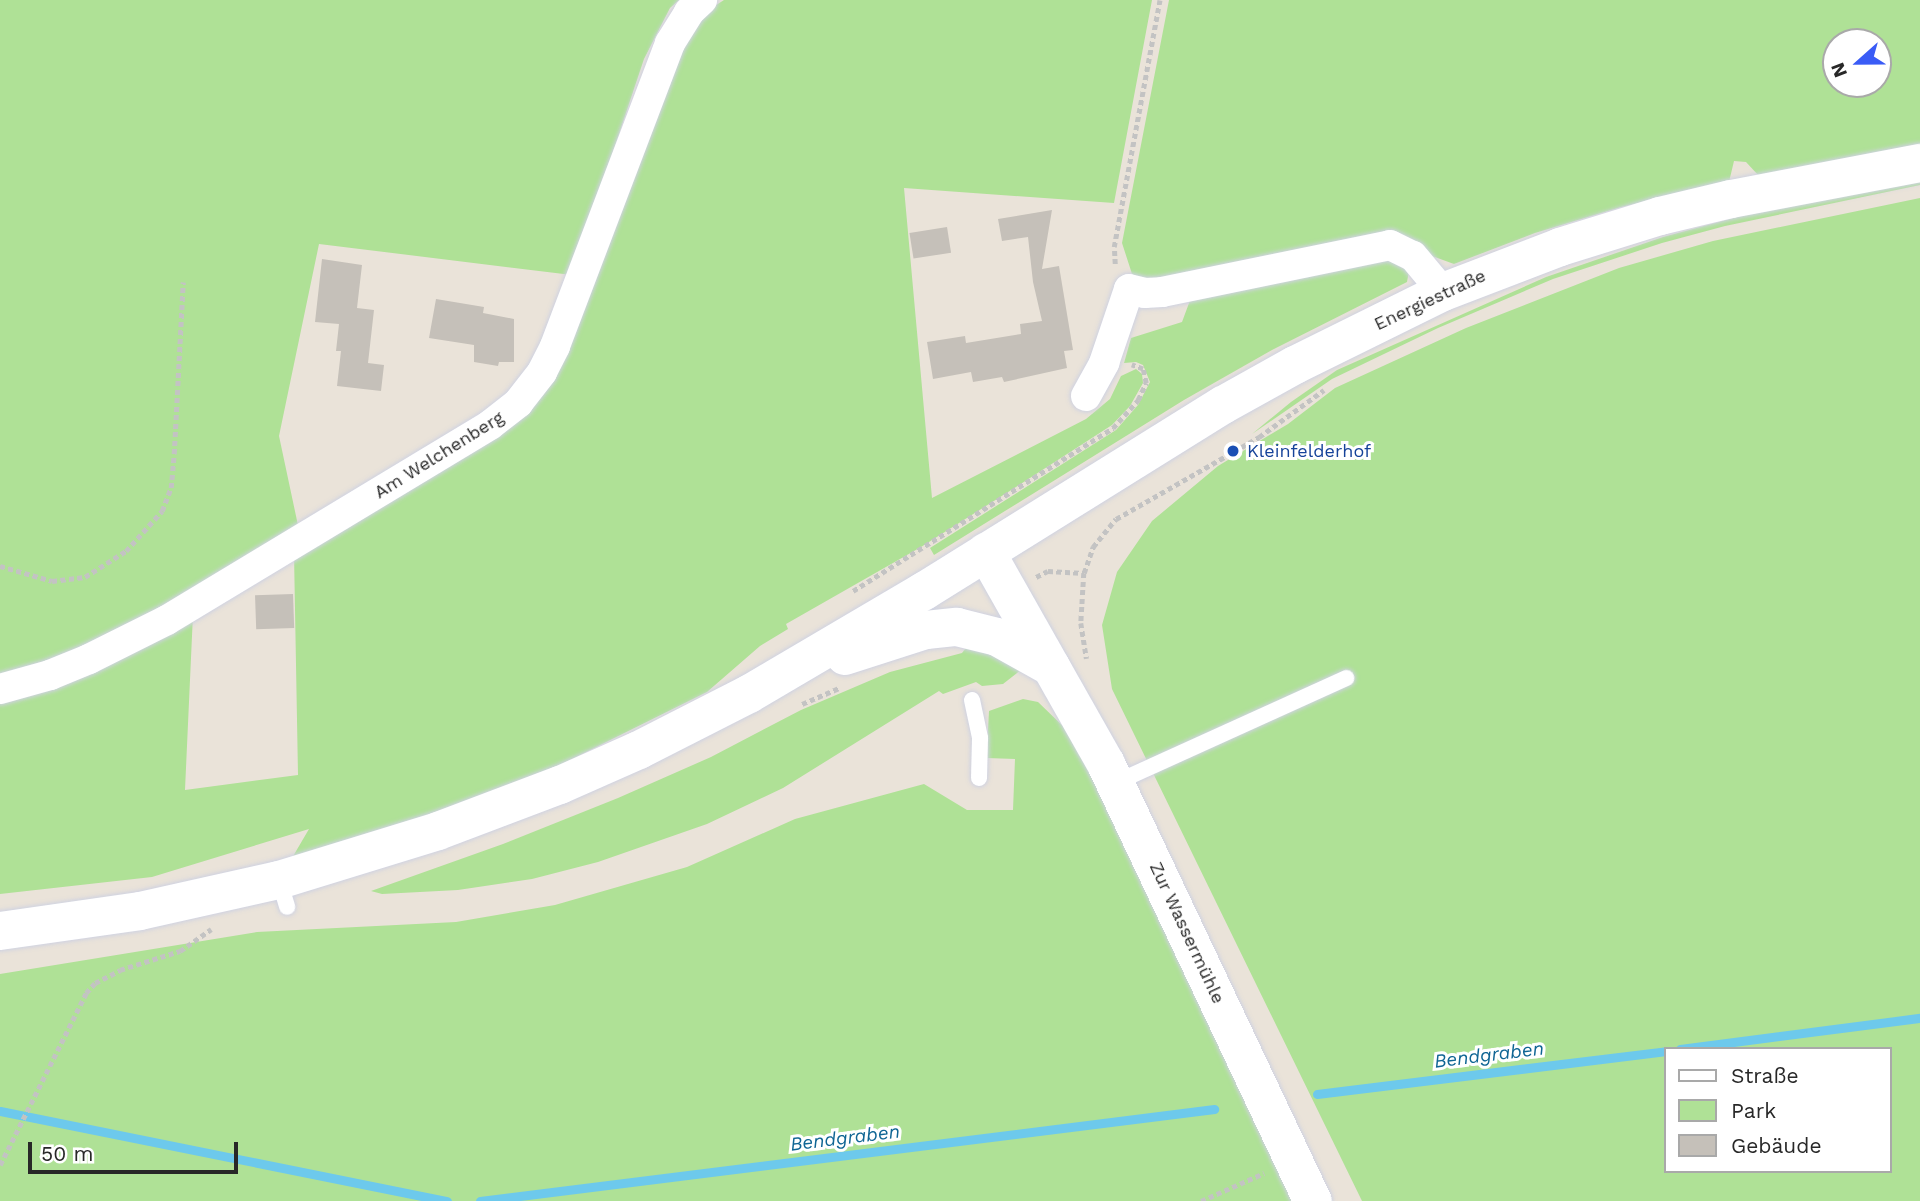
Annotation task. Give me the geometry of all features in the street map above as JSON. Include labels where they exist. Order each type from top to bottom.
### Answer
[{"type":"main road","name":"Energiestraße","points":[[748,694],[986,552],[1246,391],[1443,292],[1560,247],[1660,216],[1731,199],[1920,163]]},
{"type":"main road","name":"Zur Wassermühle","points":[[986,552],[1115,783],[1312,1201]]},
{"type":"main road","points":[[11,928],[140,911],[230,892],[283,893],[412,839],[528,797],[613,762],[748,694],[890,641],[947,627],[965,628],[997,637],[1052,668]]},
{"type":"street","name":"Am Welchenberg","points":[[0,689],[50,675],[89,659],[167,620],[490,425],[518,403],[542,372],[555,346],[670,43],[682,22],[702,0]]},
{"type":"street","points":[[1086,396],[1104,363],[1129,289],[1145,293],[1162,292],[1391,245],[1413,256],[1443,292]]},
{"type":"lane","points":[[1115,783],[1346,678]]},
{"type":"lane","points":[[972,700],[981,738],[979,778]]},
{"type":"path","points":[[1129,289],[1116,271],[1114,247],[1160,0]]},
{"type":"path","points":[[0,566],[52,581],[85,577],[126,551],[163,511],[171,488],[174,454],[183,282]]},
{"type":"path","points":[[843,597],[1113,428],[1142,394],[1146,375],[1140,366],[1115,367],[1104,363]]},
{"type":"path","points":[[0,1165],[86,993],[95,983],[120,970],[191,945],[217,923],[230,892]]},
{"type":"path","points":[[1201,1201],[1294,1160]]},
{"type":"green space","points":[[0,0],[679,0],[670,8],[644,59],[572,275],[319,244],[279,436],[299,530],[111,641],[0,679]]},
{"type":"green space","points":[[724,0],[1152,0],[1114,203],[904,188],[932,498],[1086,419],[1110,399],[1121,376],[1136,369],[1142,374],[1143,383],[1130,406],[1112,425],[1016,487],[921,547],[786,624],[788,629],[760,646],[707,692],[558,766],[432,814],[292,858],[309,829],[152,877],[0,894],[0,694],[193,614],[185,790],[298,775],[294,554],[501,425],[693,20]]},
{"type":"green space","points":[[1169,0],[1920,0],[1920,146],[1759,176],[1746,162],[1734,161],[1729,182],[1621,207],[1535,233],[1454,264],[1432,256],[1167,282],[1133,277],[1122,243]]},
{"type":"green space","points":[[1920,181],[1920,185],[1725,226],[1662,243],[1553,279],[1438,328],[1332,379],[1252,434],[1291,402],[1337,370],[1546,277],[1663,237],[1741,216]]},
{"type":"green space","points":[[1920,198],[1920,1201],[1362,1201],[1112,689],[1102,625],[1117,572],[1152,521],[1218,466],[1288,424],[1335,388],[1466,328],[1619,268],[1713,241]]},
{"type":"green space","points":[[1385,254],[1409,271],[1407,282],[1272,350],[1184,400],[934,555],[930,548],[1116,430],[1138,405],[1150,382],[1143,365],[1136,362],[1124,363],[1131,338],[1182,322],[1192,295]]},
{"type":"green space","points":[[972,640],[1022,669],[1003,684],[982,686],[976,682],[943,694],[939,691],[783,788],[707,824],[598,862],[532,879],[458,890],[382,894],[371,891],[503,844],[618,798],[711,757],[801,710],[890,672],[962,653]]},
{"type":"green space","points":[[1023,699],[1038,702],[1067,730],[1098,786],[1297,1201],[0,1201],[0,974],[257,932],[456,922],[555,905],[687,867],[795,819],[924,784],[967,810],[1013,810],[1015,759],[987,758],[989,711]]},
{"type":"building","points":[[1052,210],[1042,269],[1059,266],[1073,350],[1064,351],[1067,368],[1004,382],[1002,377],[973,382],[971,372],[933,379],[927,342],[965,336],[966,343],[1021,334],[1020,324],[1042,321],[1033,282],[1028,237],[1002,241],[998,219]]},
{"type":"building","points":[[947,227],[951,253],[914,259],[909,233]]},
{"type":"building","points":[[322,259],[362,265],[357,308],[374,310],[368,363],[384,365],[381,391],[337,386],[341,351],[336,351],[339,324],[315,322]]},
{"type":"building","points":[[436,299],[484,307],[483,313],[514,319],[514,362],[499,362],[498,366],[474,362],[474,345],[429,338]]},
{"type":"building","points":[[293,594],[294,628],[256,629],[255,595]]},
{"type":"waterway","name":"Bendgraben","points":[[1695,1047],[1920,1018]]},
{"type":"waterway","name":"Bendgraben","points":[[1317,1094],[1664,1051]]},
{"type":"waterway","name":"Bendgraben","points":[[480,1201],[1214,1109]]},
{"type":"waterway","name":"Bendgraben","points":[[0,1111],[447,1201]]},
{"type":"place","name":"Kleinfelderhof","points":[[1233,451]]}]
